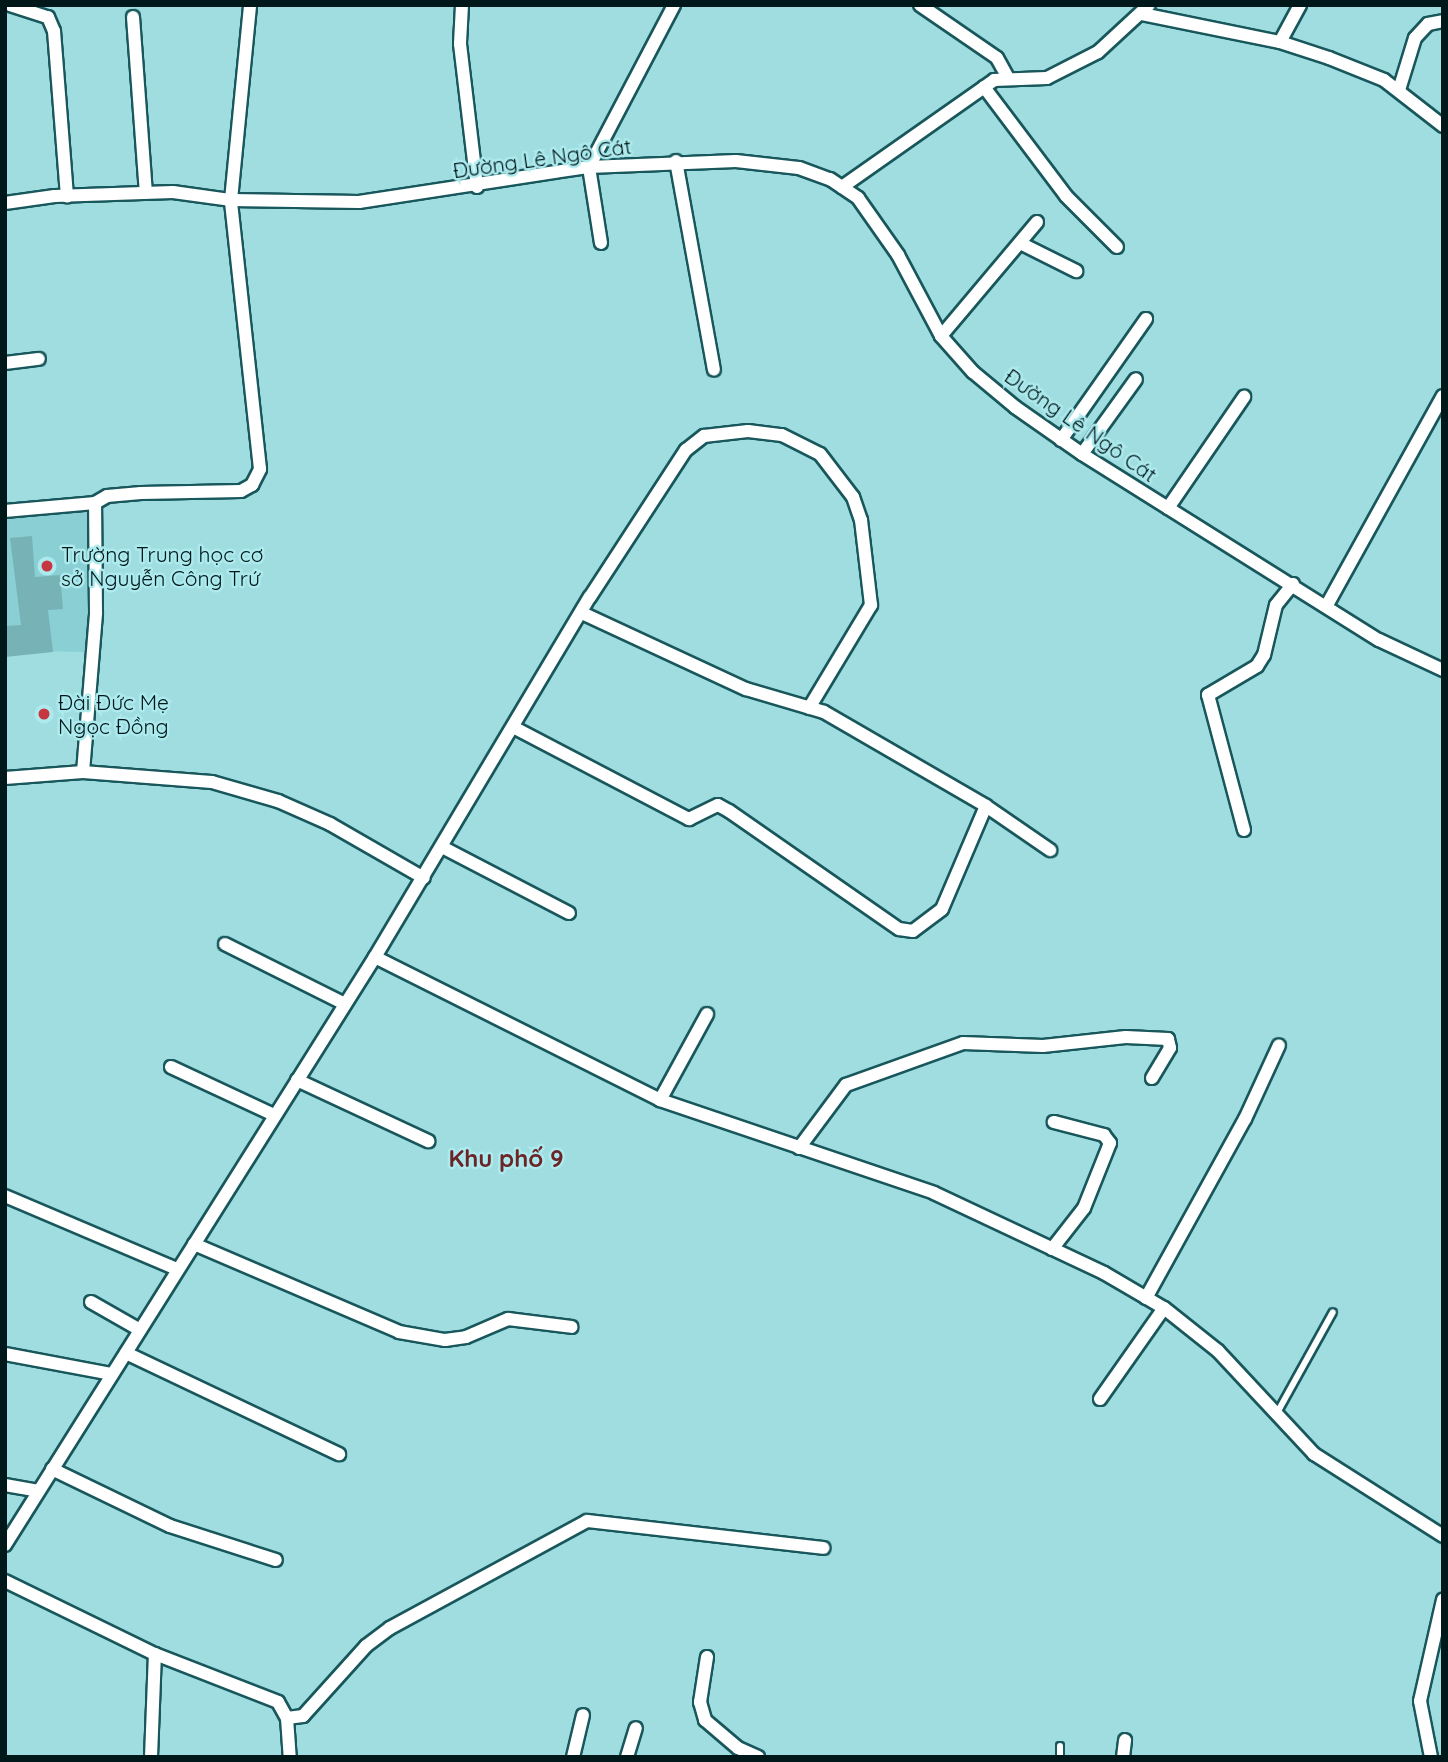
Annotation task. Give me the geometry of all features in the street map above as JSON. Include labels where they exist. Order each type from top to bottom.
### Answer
[{"type":"street","points":[[10,5],[48,16],[54,31],[66,195]]},
{"type":"street","points":[[5,511],[95,503],[107,496],[141,492],[240,491],[257,478],[231,200],[250,5]]},
{"type":"street","points":[[462,5],[460,44],[477,187]]},
{"type":"street","points":[[601,243],[589,167],[674,5]]},
{"type":"street","points":[[920,5],[998,58],[1007,76]]},
{"type":"street","points":[[1280,42],[1300,5]]},
{"type":"street","points":[[842,187],[984,87],[1007,76],[1047,78],[1098,52],[1145,10],[1280,42],[1340,62],[1399,90],[1443,126]]},
{"type":"street","points":[[133,17],[146,193]]},
{"type":"street","points":[[1399,90],[1415,38],[1428,24],[1443,21]]},
{"type":"street","points":[[984,87],[1066,196],[1117,247]]},
{"type":"street","name":"Đường Lê Ngô Cát","points":[[5,203],[66,195],[146,193],[231,200],[359,202],[477,187],[589,167],[736,160],[799,168],[842,187],[858,198],[898,255],[941,335],[973,372],[1082,454],[1379,640],[1443,670]]},
{"type":"street","points":[[676,161],[714,370]]},
{"type":"street","points":[[941,335],[1037,222]]},
{"type":"street","points":[[1020,243],[1076,271]]},
{"type":"street","points":[[1061,440],[1146,319]]},
{"type":"street","points":[[5,363],[39,359]]},
{"type":"street","points":[[1082,454],[1136,379]]},
{"type":"street","points":[[1327,605],[1443,396]]},
{"type":"street","points":[[1168,508],[1244,397]]},
{"type":"street","points":[[5,1545],[424,878],[582,613],[686,450],[715,432],[782,435],[820,454],[853,497],[873,595],[858,631],[809,708]]},
{"type":"street","points":[[83,772],[96,613],[95,503]]},
{"type":"street","points":[[1244,830],[1208,695],[1256,666],[1264,655],[1276,605],[1293,584]]},
{"type":"street","points":[[582,613],[746,689],[809,708],[986,806],[1050,850]]},
{"type":"street","points":[[513,727],[689,819],[718,805],[899,929],[912,931],[942,909],[972,847],[986,806]]},
{"type":"street","points":[[5,778],[83,772],[212,782],[278,801],[330,824],[424,878]]},
{"type":"street","points":[[442,847],[569,913]]},
{"type":"street","points":[[225,944],[345,1004]]},
{"type":"street","points":[[375,957],[660,1100],[934,1193],[1052,1249],[1146,1298],[1164,1308],[1218,1350],[1314,1454],[1443,1536]]},
{"type":"street","points":[[660,1100],[707,1014]]},
{"type":"street","points":[[799,1148],[846,1085],[963,1044],[1043,1046],[1126,1037],[1168,1040],[1170,1048],[1152,1077]]},
{"type":"street","points":[[1146,1298],[1245,1119],[1279,1045]]},
{"type":"street","points":[[171,1067],[274,1115]]},
{"type":"street","points":[[297,1080],[428,1141]]},
{"type":"street","points":[[1052,1249],[1084,1208],[1110,1143],[1104,1135],[1054,1122]]},
{"type":"street","points":[[5,1196],[177,1269]]},
{"type":"street","points":[[194,1244],[399,1332],[444,1340],[466,1337],[508,1319],[572,1326]]},
{"type":"street","points":[[91,1302],[140,1329]]},
{"type":"street","points":[[1100,1399],[1164,1308]]},
{"type":"street","points":[[126,1353],[338,1454]]},
{"type":"street","points":[[5,1354],[112,1374]]},
{"type":"street","points":[[52,1469],[170,1525],[276,1560]]},
{"type":"street","points":[[5,1485],[38,1491]]},
{"type":"street","points":[[287,1718],[303,1716],[366,1646],[390,1628],[587,1521],[823,1548]]},
{"type":"street","points":[[5,1581],[155,1654],[278,1702],[287,1718],[290,1757]]},
{"type":"street","points":[[1431,1757],[1420,1701],[1443,1600]]},
{"type":"street","points":[[151,1757],[155,1654]]},
{"type":"street","points":[[708,1657],[700,1702],[705,1720],[738,1748],[758,1757]]},
{"type":"street","points":[[573,1757],[583,1716]]},
{"type":"street","points":[[627,1757],[636,1728]]},
{"type":"street","points":[[1124,1757],[1125,1740]]},
{"type":"lane","points":[[1277,1413],[1333,1312]]},
{"type":"lane","points":[[1060,1746],[1060,1757]]},
{"type":"shaded area","name":"Trường Trung học cơ sở Nguyễn Công Trứ","points":[[5,509],[89,510],[87,652],[5,651]]},
{"type":"building","points":[[32,536],[35,577],[60,575],[63,609],[48,610],[53,652],[5,657],[5,626],[21,625],[10,538]]},
{"type":"place","name":"Trường Trung học cơ sở Nguyễn Công Trứ","points":[[47,566]]},
{"type":"place","name":"Đài Đức Mẹ Ngọc Đồng","points":[[44,714]]},
{"type":"district","name":"Khu phố 9","points":[[506,1159]]}]
